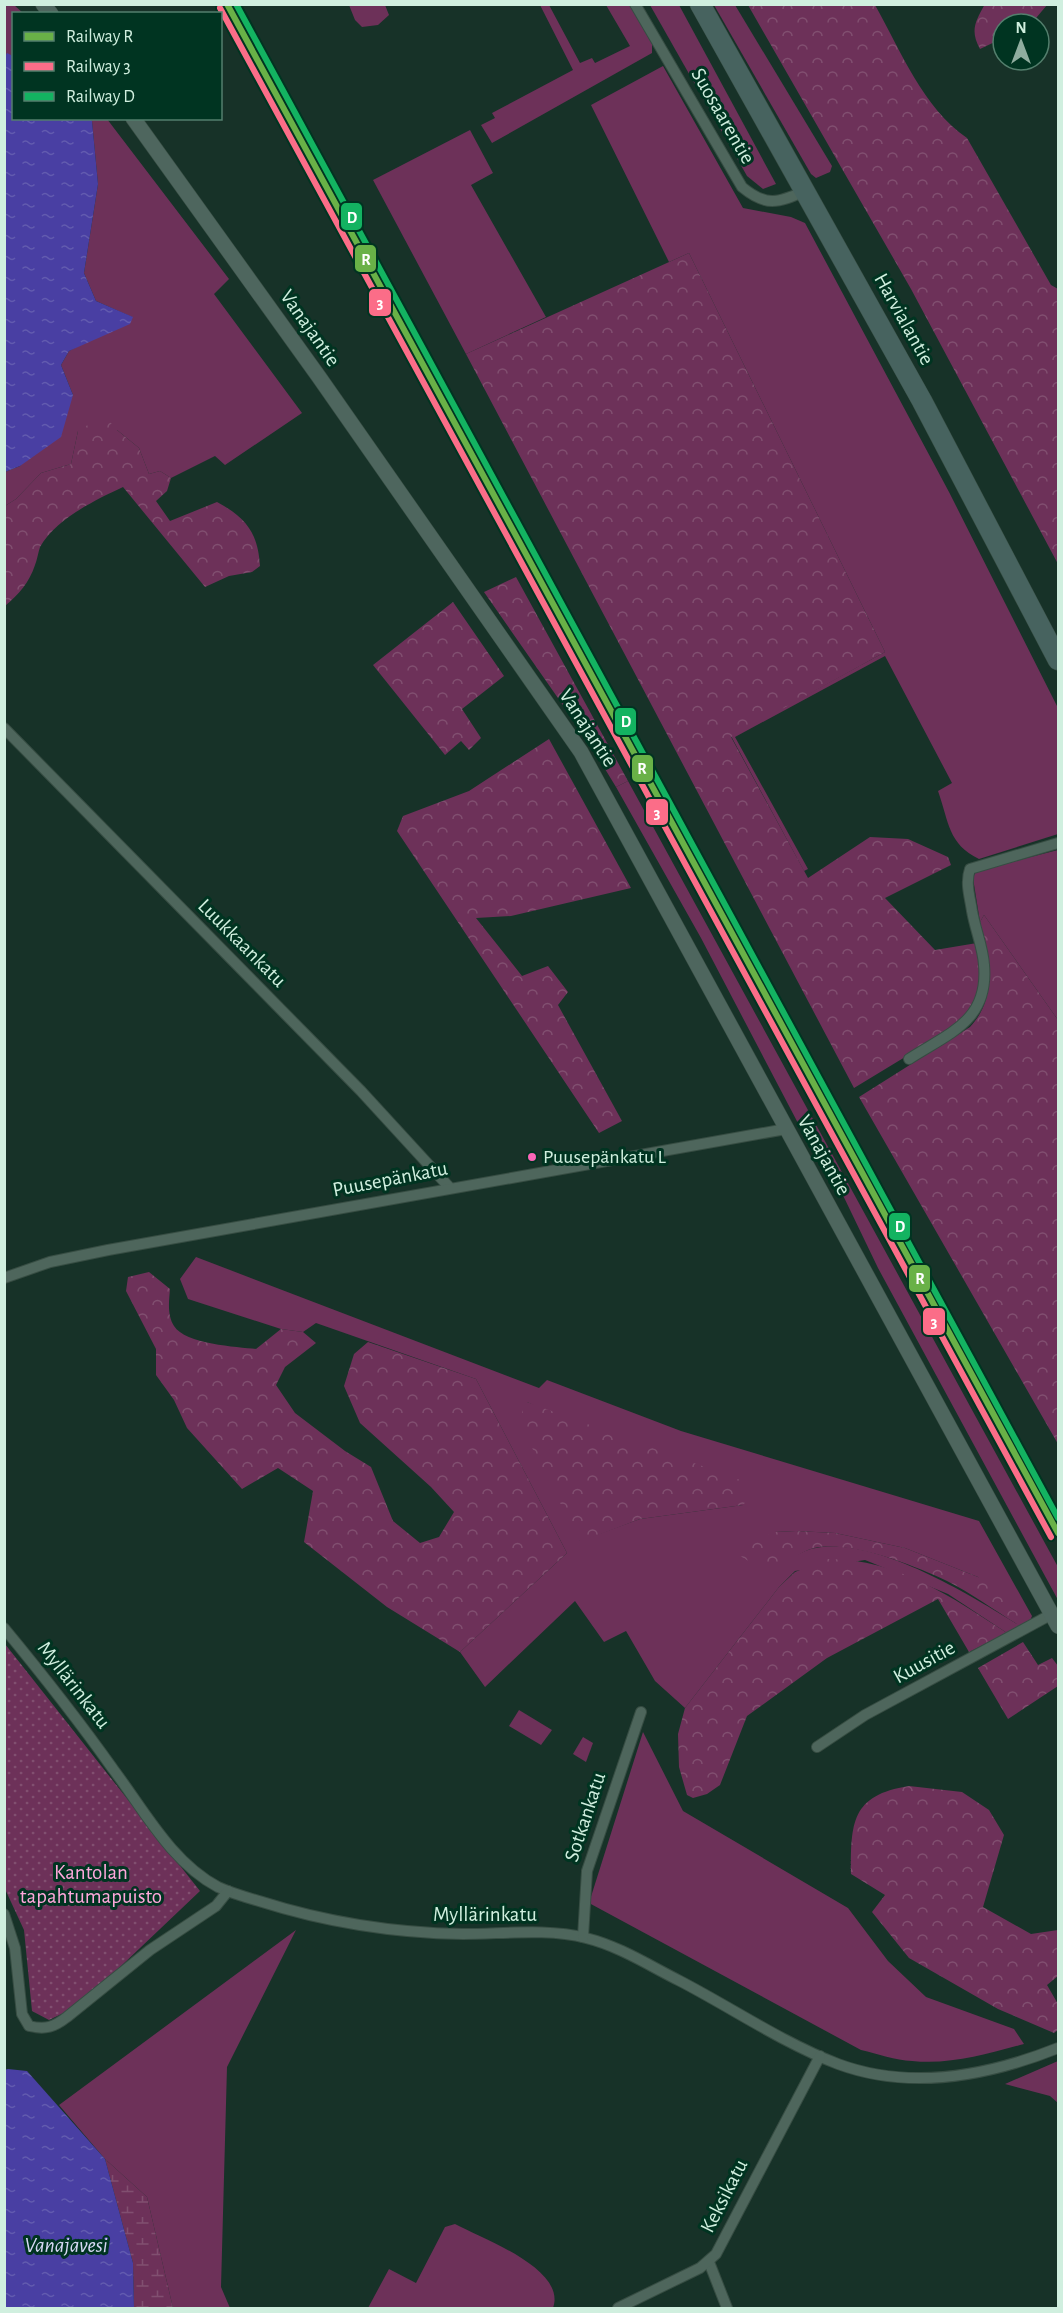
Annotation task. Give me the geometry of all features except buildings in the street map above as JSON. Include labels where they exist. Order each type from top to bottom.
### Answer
[{"type":"highway","name":"Harvialantie","points":[[700,4],[922,401],[1059,660]]},
{"type":"street","name":"Suosaarentie","points":[[635,4],[742,187],[756,199],[772,202],[806,191]]},
{"type":"street","name":"Vanajantie","points":[[134,120],[306,359],[581,752],[1055,1620]]},
{"type":"street","name":"Luukkaankatu","points":[[4,728],[361,1091],[450,1188]]},
{"type":"street","points":[[909,1059],[967,1022],[978,1009],[984,988],[984,964],[968,885],[970,870],[1059,843]]},
{"type":"street","name":"Puusepänkatu","points":[[4,1278],[50,1262],[108,1250],[786,1128]]},
{"type":"street","name":"Kuusitie","points":[[817,1747],[865,1715],[1055,1620]]},
{"type":"street","name":"Myllärinkatu","points":[[4,1628],[169,1845],[202,1876],[228,1891],[284,1909],[412,1933],[537,1933],[583,1937],[606,1944],[640,1961],[819,2056],[878,2074],[941,2078],[990,2070],[1059,2048]]},
{"type":"street","name":"Sotkankatu","points":[[583,1937],[587,1871],[641,1713]]},
{"type":"street","points":[[4,1914],[15,1948],[22,2014],[29,2026],[42,2029],[55,2026],[150,1950],[216,1906],[228,1891]]},
{"type":"street","name":"Keksikatu","points":[[618,2308],[709,2262],[819,2056]]},
{"type":"street","points":[[709,2262],[727,2308]]},
{"type":"green space","points":[[985,4],[1047,4],[1041,12],[991,12],[991,44],[980,49],[975,37],[975,26]]},
{"type":"green space","points":[[5,5],[14,5],[22,12],[12,12],[12,56],[7,54],[5,58]]},
{"type":"green space","points":[[349,5],[385,5],[389,15],[378,25],[362,27],[355,20]]},
{"type":"green space","points":[[540,5],[549,5],[580,63],[592,58],[595,63],[630,46],[606,5],[630,5],[652,44],[652,53],[492,143],[481,125],[495,118],[492,113],[573,70]]},
{"type":"green space","points":[[650,5],[679,5],[776,184],[763,189],[747,176]]},
{"type":"green space","points":[[714,5],[735,5],[832,166],[830,172],[816,178],[811,174]]},
{"type":"green space","points":[[748,5],[875,5],[914,78],[951,126],[967,138],[1051,285],[1058,289],[1058,564],[911,289]]},
{"type":"green space","points":[[663,66],[743,208],[791,217],[805,223],[949,492],[1058,708],[1058,834],[979,859],[961,846],[951,831],[938,791],[952,783],[885,656],[735,737],[808,869],[804,871],[731,736],[885,652],[689,253],[669,262],[591,105]]},
{"type":"green space","points":[[108,120],[229,279],[214,294],[302,413],[225,465],[215,456],[171,478],[160,471],[149,474],[139,448],[117,430],[78,431],[71,464],[41,473],[16,499],[5,506],[5,472],[20,466],[73,395],[61,365],[69,351],[132,317],[96,301],[84,273],[98,184],[92,121]]},
{"type":"green space","points":[[470,130],[493,173],[471,185],[546,317],[466,354],[373,180]]},
{"type":"green space","points":[[689,253],[885,652],[731,737],[808,878],[870,837],[908,839],[948,857],[951,865],[885,898],[935,950],[977,943],[981,987],[966,1020],[854,1088],[466,354]]},
{"type":"green space","points":[[104,415],[117,430],[139,448],[149,474],[160,471],[171,478],[167,491],[156,501],[170,521],[217,502],[235,514],[248,527],[256,544],[260,566],[252,572],[229,576],[205,587],[123,487],[89,504],[66,519],[47,537],[40,547],[27,583],[5,606],[5,506],[16,499],[41,473],[71,464],[78,431]]},
{"type":"green space","points":[[516,577],[628,781],[616,787],[588,741],[484,592]]},
{"type":"green space","points":[[453,602],[504,676],[462,709],[481,738],[469,750],[461,741],[445,755],[373,665]]},
{"type":"green space","points":[[549,739],[631,888],[511,916],[476,918],[522,976],[548,966],[568,992],[558,1005],[622,1121],[599,1133],[397,831],[403,816],[469,791]]},
{"type":"green space","points":[[628,781],[1058,1567],[1058,1600],[878,1268],[826,1160],[810,1146],[701,938],[616,787]]},
{"type":"green space","points":[[1058,850],[1058,1020],[984,915],[980,922],[973,878],[976,871]]},
{"type":"green space","points":[[984,915],[1058,1020],[1058,1444],[859,1097],[970,1027],[979,1015],[985,1003],[989,977],[980,922]]},
{"type":"green space","points":[[196,1257],[539,1388],[547,1380],[681,1431],[979,1521],[1032,1616],[1030,1621],[1007,1633],[948,1594],[865,1560],[795,1571],[779,1587],[685,1708],[655,1681],[626,1631],[604,1642],[575,1601],[485,1687],[460,1652],[567,1553],[476,1379],[316,1323],[303,1332],[281,1329],[188,1299],[180,1279]],"holes":[[[527,1402],[743,1505],[640,1519],[580,1541]],[[775,1532],[835,1533],[905,1548],[978,1577],[1017,1624],[948,1584],[893,1559],[866,1551],[840,1547],[816,1548],[790,1558]]]},
{"type":"green space","points":[[149,1272],[170,1289],[170,1317],[174,1326],[189,1337],[212,1344],[256,1349],[281,1329],[303,1332],[316,1343],[285,1367],[276,1385],[295,1413],[345,1451],[371,1467],[393,1521],[420,1543],[439,1537],[454,1512],[431,1487],[360,1423],[344,1386],[354,1354],[368,1342],[476,1379],[567,1553],[460,1652],[387,1607],[304,1542],[313,1491],[278,1468],[242,1489],[187,1428],[174,1400],[156,1375],[156,1349],[126,1291],[128,1277]]},
{"type":"green space","points":[[527,1402],[743,1481],[749,1484],[750,1497],[743,1505],[640,1519],[580,1542],[522,1428],[522,1410]]},
{"type":"green space","points":[[775,1532],[835,1533],[905,1548],[978,1577],[1011,1594],[1026,1617],[1017,1624],[947,1581],[900,1561],[863,1551],[829,1546],[814,1548],[792,1559],[773,1576],[732,1551]]},
{"type":"green space","points":[[827,1559],[852,1560],[899,1572],[944,1594],[1007,1633],[969,1652],[938,1599],[827,1658],[747,1716],[720,1785],[707,1794],[693,1798],[687,1795],[679,1767],[678,1734],[685,1708],[779,1587],[795,1572]]},
{"type":"green space","points":[[1023,1642],[1038,1665],[1052,1658],[1058,1666],[1058,1686],[1008,1719],[978,1668]]},
{"type":"green space","name":"Kantolan tapahtumapuisto","points":[[5,1644],[200,1891],[80,2005],[49,2020],[32,2011],[24,1930],[5,1889]]},
{"type":"green space","points":[[519,1710],[552,1730],[541,1745],[509,1726]]},
{"type":"green space","points":[[643,1732],[683,1811],[848,1908],[888,1961],[926,1997],[1014,2029],[1024,2044],[968,2058],[926,2062],[893,2058],[861,2050],[589,1903]]},
{"type":"green space","points":[[583,1737],[593,1743],[586,1762],[573,1754]]},
{"type":"green space","points":[[909,1786],[962,1792],[989,1810],[1004,1835],[983,1907],[1031,1934],[1058,1930],[1058,1976],[1047,1985],[1058,2004],[1058,2030],[1054,2033],[998,2009],[909,1958],[872,1912],[885,1895],[851,1874],[854,1826],[865,1804],[875,1796]]},
{"type":"green space","points":[[296,1930],[227,2067],[221,2287],[230,2308],[173,2308],[147,2197],[105,2159],[59,2105]]},
{"type":"green space","points":[[1058,2061],[1058,2103],[1050,2096],[1005,2084]]},
{"type":"green space","points":[[105,2159],[147,2197],[173,2308],[134,2308],[133,2263]]},
{"type":"green space","points":[[455,2224],[502,2247],[536,2268],[548,2281],[554,2294],[553,2308],[368,2308],[389,2269],[416,2283],[445,2227]]},
{"type":"water","points":[[7,53],[12,56],[12,120],[92,121],[98,184],[84,273],[96,301],[133,317],[130,324],[69,351],[61,365],[73,395],[61,437],[20,466],[5,472],[4,58]]},
{"type":"water","name":"Vanajavesi","points":[[4,2070],[27,2071],[105,2159],[133,2263],[134,2308],[5,2308]]},
{"type":"rail line","name":"R","points":[[227,4],[1058,1533]]},
{"type":"rail line","name":"D","points":[[236,4],[1058,1518]]},
{"type":"rail line","name":"3","points":[[220,8],[1051,1537]]},
{"type":"place","name":"Puusepänkatu L","points":[[532,1157]]}]
